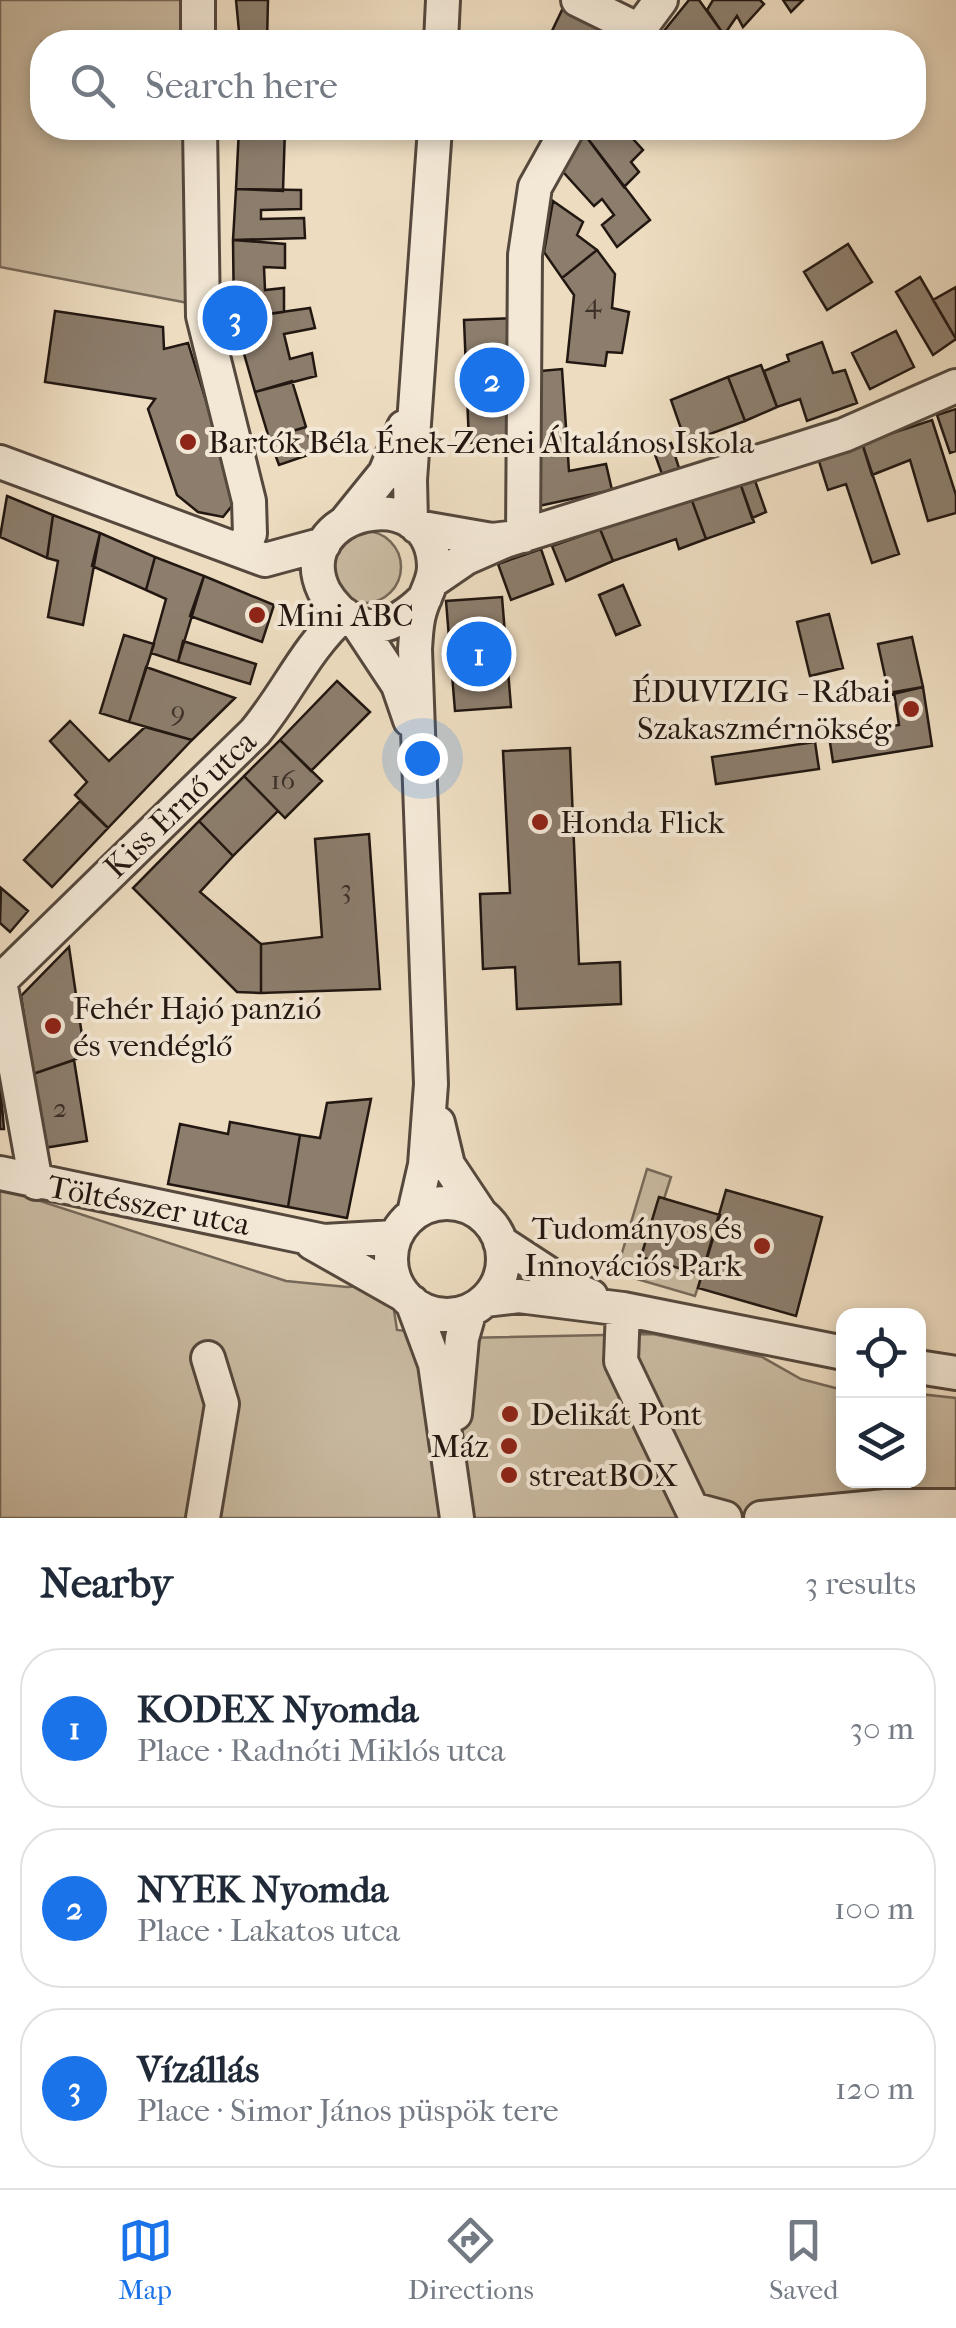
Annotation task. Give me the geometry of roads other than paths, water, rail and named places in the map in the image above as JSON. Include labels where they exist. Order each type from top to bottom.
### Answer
[{"type":"street","points":[[198,0],[198,30]]},
{"type":"street","points":[[441,30],[444,0]]},
{"type":"street","points":[[578,0],[625,30]]},
{"type":"street","points":[[638,30],[661,0]]},
{"type":"street","points":[[200,140],[203,316],[250,502],[250,534],[240,550]]},
{"type":"street","points":[[434,140],[420,349],[414,525],[432,555],[415,649],[431,1084],[424,1165],[392,1268],[435,1364],[457,1518]]},
{"type":"street","points":[[524,536],[525,256],[535,187],[561,140]]},
{"type":"street","points":[[420,349],[401,438],[378,483],[335,533],[317,572],[331,602],[351,619],[398,685],[420,759]]},
{"type":"street","points":[[351,619],[390,623],[406,617],[428,590],[466,558],[844,435],[956,386]]},
{"type":"street","points":[[0,462],[272,560],[376,511],[392,512],[414,525],[492,540],[524,536]]},
{"type":"street","name":"Kiss Ernő utca","points":[[36,1183],[0,981],[255,732],[274,710],[306,654],[351,619]]},
{"type":"street","points":[[431,1084],[448,1165],[500,1242],[569,1287],[623,1309]]},
{"type":"street","name":"Töltésszer utca","points":[[0,1173],[324,1242],[405,1225]]},
{"type":"street","points":[[405,1225],[447,1202],[480,1213]]},
{"type":"street","name":"Töltésszer utca","points":[[298,1236],[408,1298]]},
{"type":"street","points":[[452,1464],[462,1338],[477,1305],[501,1273],[500,1242]]},
{"type":"street","points":[[408,1298],[440,1314],[519,1296],[623,1309],[836,1351]]},
{"type":"street","points":[[623,1309],[621,1360],[686,1514],[725,1518]]},
{"type":"street","points":[[203,1518],[222,1404],[208,1358]]},
{"type":"street","points":[[926,1368],[956,1374]]},
{"type":"street","points":[[761,1518],[886,1506],[956,1506]]},
{"type":"place","name":"Vízállás","points":[[235,318]]},
{"type":"place","name":"NYEK Nyomda","points":[[492,380]]},
{"type":"place","name":"Bartók Béla Ének-Zenei Általános Iskola","points":[[188,442]]},
{"type":"place","name":"Mini ABC","points":[[257,615]]},
{"type":"place","name":"KODEX Nyomda","points":[[479,654]]},
{"type":"place","name":"ÉDUVIZIG - Rábai Szakaszmérnökség","points":[[911,709]]},
{"type":"place","name":"Honda Flick","points":[[540,822]]},
{"type":"place","name":"Fehér Hajó panzió és vendéglő","points":[[53,1026]]},
{"type":"place","name":"Tudományos és Innovációs Park","points":[[762,1246]]},
{"type":"place","name":"Delikát Pont","points":[[510,1414]]},
{"type":"place","name":"Máz","points":[[509,1446]]},
{"type":"place","name":"streatBOX","points":[[509,1475]]}]
